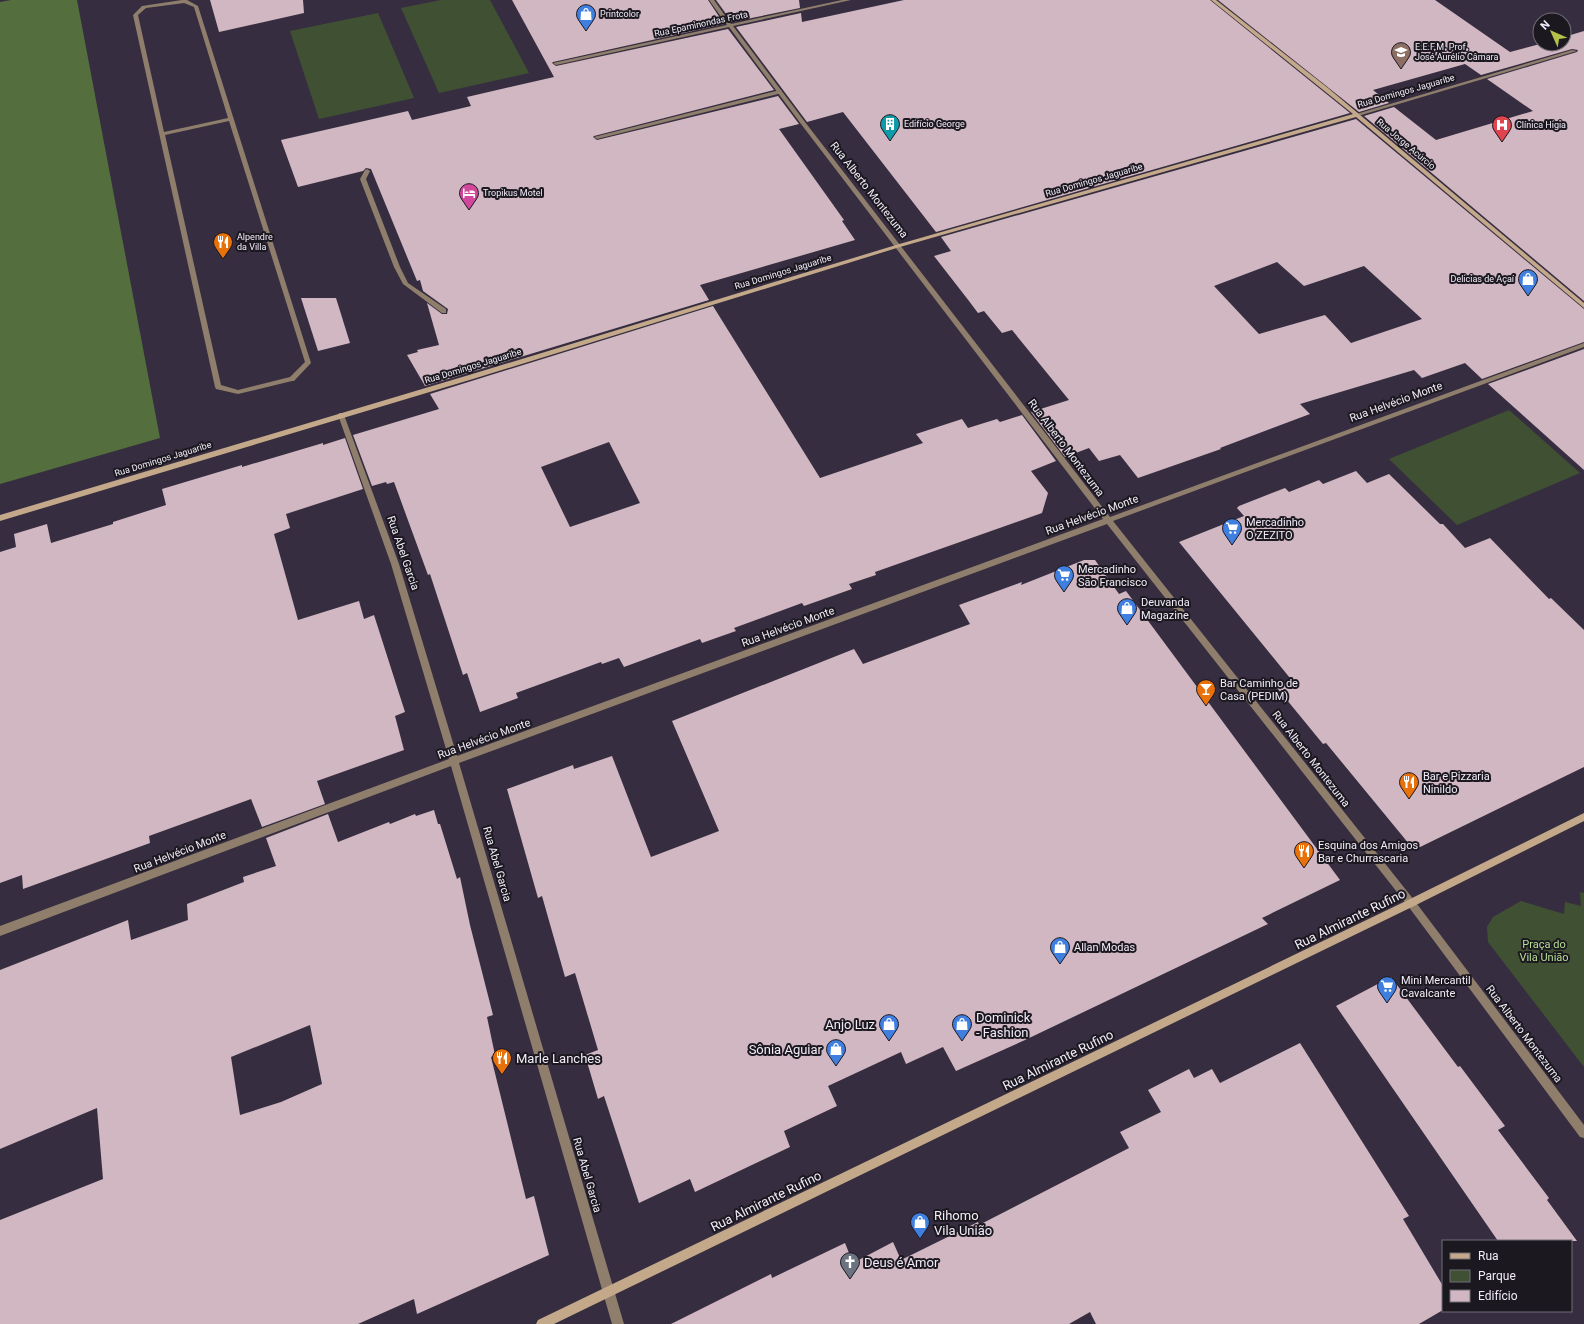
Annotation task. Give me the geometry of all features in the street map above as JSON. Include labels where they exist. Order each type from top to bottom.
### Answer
[{"type":"street","name":"Rua Alberto Montezuma","points":[[711,0],[730,27],[1108,520],[1411,904],[1584,1133]]},
{"type":"street","name":"Rua Epaminondas Frota","points":[[556,63],[730,27],[849,0]]},
{"type":"street","name":"Rua Jorge Acúrcio","points":[[1213,0],[1356,115],[1584,306]]},
{"type":"street","points":[[173,1],[185,1],[196,6],[232,119],[308,363],[292,378],[238,392],[218,387],[135,15],[144,8],[173,1]]},
{"type":"street","name":"Rua Domingos Jaguaribe","points":[[0,518],[478,375],[898,246],[1574,51]]},
{"type":"street","points":[[597,137],[780,92]]},
{"type":"street","points":[[162,134],[232,119]]},
{"type":"street","points":[[367,171],[363,178],[403,279],[406,284],[444,311]]},
{"type":"street","name":"Rua Helvécio Monte","points":[[0,931],[454,761],[1584,345]]},
{"type":"street","name":"Rua Abel Garcia","points":[[341,415],[395,564],[618,1324]]},
{"type":"street","name":"Rua Almirante Rufino","points":[[542,1324],[1411,904],[1584,817]]},
{"type":"green space","points":[[11,0],[77,0],[160,438],[0,484],[0,2]]},
{"type":"green space","points":[[441,0],[490,0],[529,73],[439,93],[401,8]]},
{"type":"green space","points":[[378,13],[414,98],[319,119],[290,31]]},
{"type":"green space","points":[[1509,410],[1580,473],[1457,525],[1389,459]]},
{"type":"green space","name":"Praça do Vila União","points":[[1580,892],[1584,893],[1584,1067],[1488,942],[1487,927],[1493,917],[1521,901],[1564,914],[1565,902],[1581,906]]},
{"type":"building","points":[[210,0],[303,0],[304,13],[219,32]]},
{"type":"building","points":[[512,0],[708,0],[724,24],[552,63],[556,66],[728,29],[774,90],[593,137],[597,140],[778,96],[799,124],[779,129],[844,220],[842,221],[855,240],[700,285],[709,300],[425,386],[407,355],[418,352],[417,350],[439,345],[427,303],[442,314],[447,314],[448,309],[423,291],[420,280],[417,281],[371,169],[366,168],[363,171],[298,187],[281,140],[408,111],[412,120],[471,106],[467,97],[554,77]]},
{"type":"building","points":[[716,0],[799,0],[800,8],[732,22]]},
{"type":"building","points":[[904,0],[1210,0],[1350,113],[936,232],[843,112],[807,122],[736,27],[801,13],[802,22]]},
{"type":"building","points":[[1218,0],[1435,0],[1510,52],[1532,46],[1532,52],[1562,52],[1481,75],[1465,64],[1373,90],[1389,103],[1359,112]]},
{"type":"building","points":[[1584,31],[1584,301],[1364,116],[1394,107],[1436,140],[1533,111],[1487,79],[1577,52],[1578,50],[1572,49],[1572,35]]},
{"type":"building","points":[[1356,119],[1584,309],[1584,342],[1482,379],[1465,363],[1422,378],[1414,370],[1300,404],[1310,414],[1220,448],[1221,449],[1138,478],[1120,455],[1099,461],[1089,448],[1065,457],[1031,412],[1069,400],[1012,330],[1002,333],[984,311],[978,313],[934,256],[951,251],[941,237]],"holes":[[[1277,262],[1304,286],[1364,266],[1422,319],[1351,343],[1325,315],[1259,334],[1214,286]]]},
{"type":"building","points":[[301,298],[336,298],[350,343],[318,351]]},
{"type":"building","points":[[713,306],[820,478],[923,443],[916,434],[962,419],[968,428],[997,419],[1000,422],[1022,415],[1056,461],[1031,471],[1048,493],[1042,513],[875,572],[876,575],[849,584],[852,589],[804,606],[802,603],[734,628],[736,631],[702,643],[700,639],[624,667],[619,658],[602,664],[601,662],[516,693],[518,698],[480,712],[467,673],[463,675],[430,574],[428,575],[394,482],[387,484],[386,482],[372,486],[353,435],[439,409],[430,394]],"holes":[[[609,442],[640,503],[570,527],[541,467]]]},
{"type":"building","points":[[1584,349],[1584,470],[1488,384]]},
{"type":"building","points":[[345,438],[363,489],[286,514],[290,528],[274,534],[298,620],[359,601],[364,619],[374,615],[405,712],[395,716],[404,750],[317,781],[325,804],[262,827],[251,799],[149,836],[150,843],[23,889],[22,875],[0,883],[0,552],[16,547],[14,534],[47,524],[51,543],[113,524],[113,522],[166,505],[162,489],[242,465],[242,467]]},
{"type":"building","points":[[1356,471],[1367,483],[1389,474],[1440,524],[1443,524],[1465,548],[1490,538],[1549,599],[1551,598],[1584,630],[1584,767],[1414,850],[1326,743],[1323,744],[1273,683],[1294,683],[1179,542],[1244,516],[1237,508],[1239,506],[1285,488],[1289,492],[1319,480],[1323,484]]},
{"type":"building","points":[[1084,560],[1095,560],[1119,594],[1126,591],[1340,880],[1262,918],[1268,924],[1025,1040],[956,1071],[943,1047],[906,1064],[901,1052],[828,1086],[837,1106],[784,1131],[790,1147],[695,1192],[690,1179],[639,1203],[604,1096],[598,1099],[585,1055],[598,1050],[575,973],[565,977],[542,896],[538,898],[507,789],[573,765],[574,769],[612,756],[651,857],[719,831],[672,721],[854,649],[863,664],[970,624],[959,605],[1022,582],[1021,585]]},
{"type":"building","points":[[434,810],[438,824],[440,824],[457,879],[460,877],[470,925],[493,1015],[487,1017],[495,1055],[491,1057],[526,1199],[534,1196],[549,1255],[417,1314],[414,1299],[358,1324],[0,1324],[0,1220],[103,1179],[97,1108],[0,1149],[0,970],[128,920],[131,940],[188,920],[187,904],[244,882],[243,877],[276,866],[266,838],[328,814],[338,842],[389,822],[390,824],[415,814],[416,816]],"holes":[[[310,1025],[322,1084],[281,1102],[240,1115],[231,1057]]]},
{"type":"building","points":[[1391,977],[1458,1067],[1460,1066],[1505,1126],[1498,1130],[1549,1198],[1547,1200],[1577,1241],[1497,1240],[1336,1006]]},
{"type":"building","points":[[1300,1043],[1409,1216],[1403,1219],[1442,1284],[1442,1311],[1419,1324],[1096,1324],[1090,1312],[1069,1324],[671,1324],[771,1274],[772,1278],[845,1243],[853,1263],[893,1242],[901,1260],[978,1222],[979,1225],[1129,1148],[1120,1132],[1161,1112],[1148,1090],[1189,1069],[1194,1078],[1212,1069],[1220,1083]]},
{"type":"place","name":"Printcolor","points":[[586,31]]},
{"type":"place","name":"E.E.F.M. Prof. José Aurélio Câmara","points":[[1401,69]]},
{"type":"place","name":"Edifício George","points":[[890,141]]},
{"type":"place","name":"Clínica Higia","points":[[1502,142]]},
{"type":"place","name":"Tropikus Motel","points":[[469,210]]},
{"type":"place","name":"Alpendre da Villa","points":[[223,259]]},
{"type":"place","name":"Delicias de Açaí","points":[[1528,296]]},
{"type":"place","name":"Mercadinho O ZEZITO","points":[[1232,545]]},
{"type":"place","name":"Mercadinho São Francisco","points":[[1064,592]]},
{"type":"place","name":"Deuvanda Magazine","points":[[1127,625]]},
{"type":"place","name":"Bar Caminho de Casa (PEDIM)","points":[[1206,706]]},
{"type":"place","name":"Bar e Pizzaria Ninildo","points":[[1409,799]]},
{"type":"place","name":"Esquina dos Amigos Bar e Churrascaria","points":[[1304,868]]},
{"type":"place","name":"Allan Modas","points":[[1060,964]]},
{"type":"place","name":"Mini Mercantil Cavalcante","points":[[1387,1003]]},
{"type":"place","name":"Anjo Luz","points":[[889,1041]]},
{"type":"place","name":"Dominick - Fashion","points":[[962,1041]]},
{"type":"place","name":"Sônia Aguiar","points":[[836,1066]]},
{"type":"place","name":"Marle Lanches","points":[[502,1075]]},
{"type":"place","name":"Rihomo Vila União","points":[[920,1239]]},
{"type":"place","name":"Deus é Amor","points":[[850,1279]]}]
